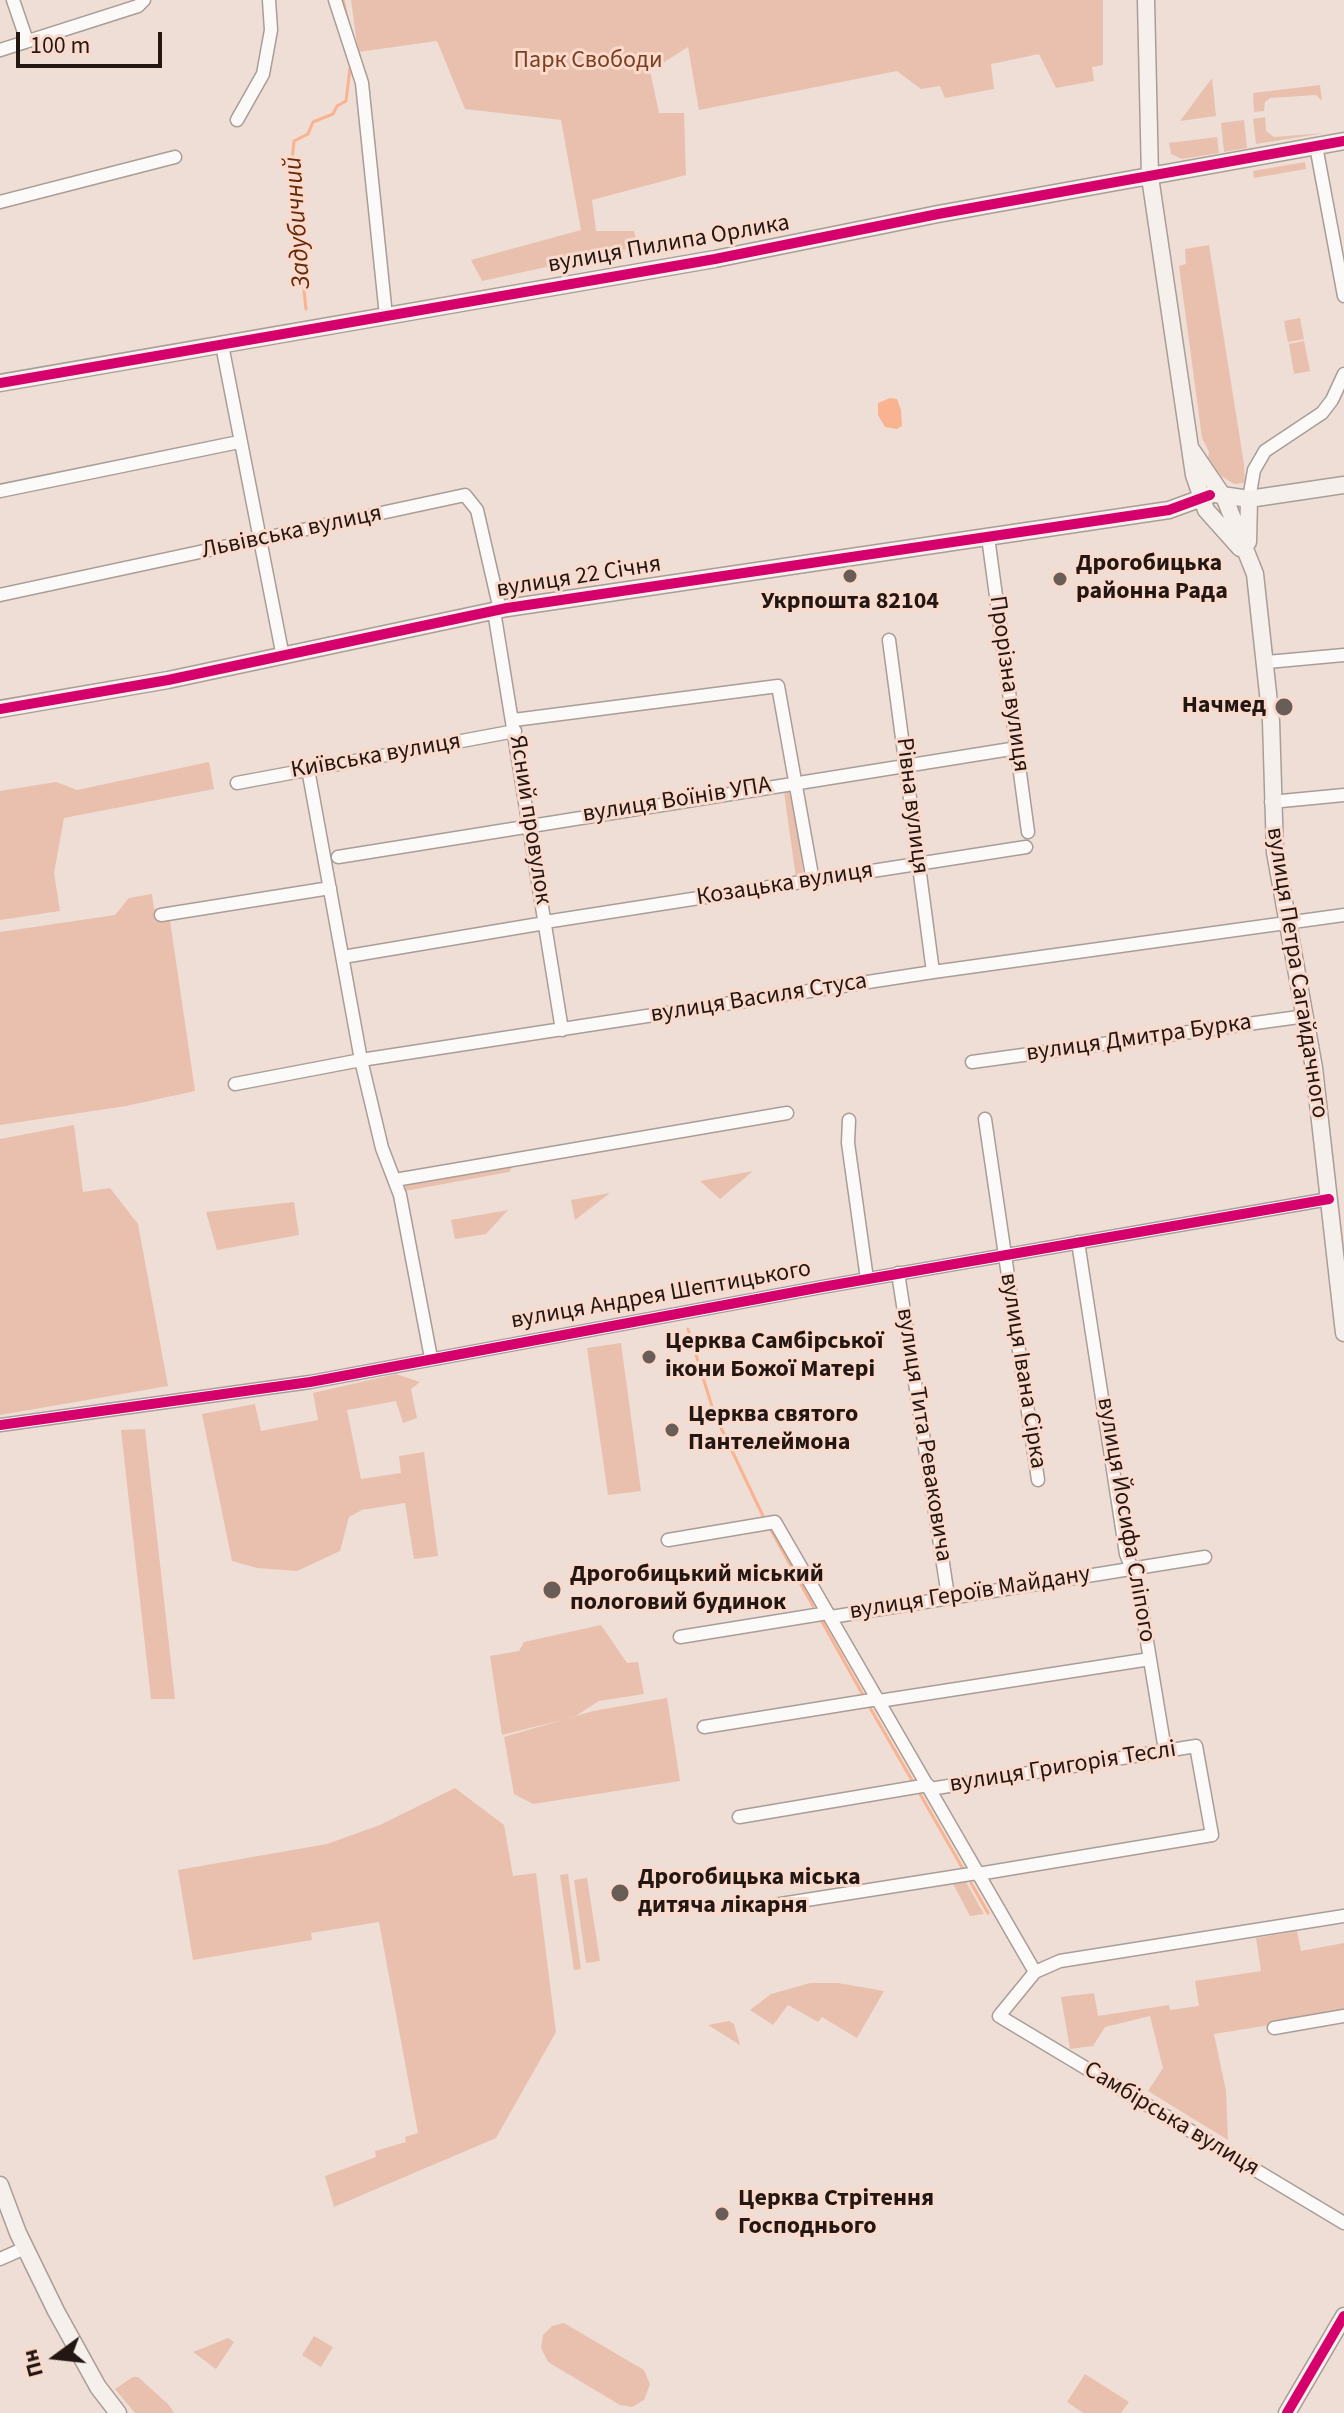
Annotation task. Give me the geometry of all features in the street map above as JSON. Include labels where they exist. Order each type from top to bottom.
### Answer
[{"type":"main road","points":[[1146,0],[1150,177],[1194,475],[1251,560]]},
{"type":"main road","name":"вулиця Пилипа Орлика","points":[[0,383],[386,316],[1344,141]]},
{"type":"main road","points":[[1191,449],[1215,506]]},
{"type":"main road","points":[[1169,510],[1184,496],[1194,475]]},
{"type":"main road","points":[[1215,506],[1344,485]]},
{"type":"main road","name":"вулиця Петра Сагайдачного","points":[[1249,499],[1251,560],[1267,662],[1272,744],[1271,802],[1285,922],[1306,1016],[1344,1333]]},
{"type":"main road","name":"вулиця 22 Січня","points":[[0,709],[283,657],[497,610],[1169,510],[1215,506]]},
{"type":"main road","points":[[0,2185],[25,2248],[81,2357],[118,2413]]},
{"type":"main road","points":[[1287,2413],[1344,2316]]},
{"type":"street","points":[[13,0],[27,41]]},
{"type":"street","points":[[0,50],[138,6],[144,0]]},
{"type":"street","points":[[237,120],[263,74],[271,30],[269,0]]},
{"type":"street","points":[[335,0],[362,83],[386,316]]},
{"type":"street","points":[[1316,146],[1344,296]]},
{"type":"street","points":[[0,202],[175,157]]},
{"type":"street","points":[[222,345],[283,657]]},
{"type":"street","points":[[1249,499],[1254,470],[1265,451],[1322,413],[1344,374]]},
{"type":"street","points":[[0,491],[239,442]]},
{"type":"street","name":"Львівська вулиця","points":[[0,595],[465,495],[477,510],[497,610]]},
{"type":"street","name":"Прорізна вулиця","points":[[988,537],[1028,832]]},
{"type":"street","name":"Ясний провулок","points":[[497,610],[562,1030]]},
{"type":"street","name":"Рівна вулиця","points":[[889,640],[933,972]]},
{"type":"street","points":[[1267,662],[1344,655]]},
{"type":"street","name":"Київська вулиця","points":[[237,783],[514,726],[778,686],[797,781]]},
{"type":"street","name":"вулиця Воїнів УПА","points":[[338,857],[1017,748]]},
{"type":"street","points":[[308,769],[361,1060],[382,1148],[395,1180],[431,1358]]},
{"type":"street","points":[[797,781],[813,881]]},
{"type":"street","points":[[1271,802],[1344,795]]},
{"type":"street","name":"Козацька вулиця","points":[[343,957],[1026,847]]},
{"type":"street","points":[[161,915],[330,888]]},
{"type":"street","name":"вулиця Василя Стуса","points":[[235,1084],[361,1060],[933,972],[1344,915]]},
{"type":"street","name":"вулиця Дмитра Бурка","points":[[972,1062],[1306,1016]]},
{"type":"street","points":[[395,1180],[787,1113]]},
{"type":"street","name":"вулиця Івана Сірка","points":[[985,1119],[1038,1480]]},
{"type":"street","points":[[849,1120],[848,1143],[867,1279]]},
{"type":"street","name":"вулиця Андрея Шептицького","points":[[0,1425],[301,1383],[898,1273],[1329,1199]]},
{"type":"street","name":"вулиця Йосифа Сліпого","points":[[1078,1242],[1126,1554],[1150,1659],[1165,1750]]},
{"type":"street","name":"вулиця Тита Реваковича","points":[[898,1273],[948,1596]]},
{"type":"street","points":[[668,1540],[775,1522],[1035,1972],[1080,1956],[1344,1916]]},
{"type":"street","name":"вулиця Героїв Майдану","points":[[680,1637],[1205,1557]]},
{"type":"street","points":[[704,1727],[1150,1659]]},
{"type":"street","name":"вулиця Григорія Теслі","points":[[739,1817],[1196,1746],[1212,1835],[977,1873]]},
{"type":"street","points":[[768,1906],[977,1873]]},
{"type":"street","name":"Самбірська вулиця","points":[[1035,1972],[999,2016],[1344,2223]]},
{"type":"street","points":[[1274,2028],[1344,2016]]},
{"type":"street","points":[[0,2259],[25,2248]]},
{"type":"green space","name":"Парк Свободи","points":[[351,0],[1103,0],[1103,65],[1092,67],[1094,81],[1056,88],[1039,54],[991,64],[994,89],[945,98],[940,86],[921,89],[897,71],[699,110],[688,47],[650,71],[659,113],[684,113],[686,175],[592,200],[596,231],[634,231],[638,247],[482,281],[471,260],[581,230],[561,120],[465,109],[437,41],[358,52]]},
{"type":"green space","points":[[1212,78],[1216,116],[1180,121]]},
{"type":"green space","points":[[1320,85],[1322,101],[1316,95],[1270,98],[1265,102],[1264,111],[1254,112],[1253,93]]},
{"type":"green space","points":[[1265,117],[1266,131],[1274,137],[1325,133],[1256,144],[1253,119]]},
{"type":"green space","points":[[1244,120],[1247,148],[1224,152],[1221,123]]},
{"type":"green space","points":[[1217,137],[1219,153],[1182,159],[1171,154],[1169,143]]},
{"type":"green space","points":[[1305,162],[1306,169],[1254,178],[1253,171]]},
{"type":"green space","points":[[1209,245],[1245,483],[1234,484],[1221,476],[1208,457],[1209,452],[1202,438],[1179,266],[1186,264],[1185,249]]},
{"type":"green space","points":[[1300,318],[1304,339],[1288,342],[1284,321]]},
{"type":"green space","points":[[1304,341],[1310,371],[1294,374],[1289,344]]},
{"type":"green space","points":[[209,762],[214,789],[64,818],[54,873],[60,911],[0,920],[0,791],[56,782],[77,790]]},
{"type":"green space","points":[[792,791],[804,877],[796,878],[784,792]]},
{"type":"green space","points":[[152,894],[154,909],[168,907],[195,1091],[126,1106],[0,1125],[0,932],[115,915],[129,898]]},
{"type":"green space","points":[[74,1125],[83,1192],[110,1188],[138,1224],[168,1386],[0,1415],[0,1139]]},
{"type":"green space","points":[[515,1163],[509,1172],[405,1191],[404,1182]]},
{"type":"green space","points":[[753,1171],[720,1199],[700,1181]]},
{"type":"green space","points":[[610,1193],[575,1220],[571,1200]]},
{"type":"green space","points":[[294,1202],[299,1235],[217,1250],[206,1212]]},
{"type":"green space","points":[[508,1210],[486,1234],[455,1239],[451,1220]]},
{"type":"green space","points":[[621,1343],[641,1491],[608,1495],[587,1348]]},
{"type":"green space","points":[[396,1374],[420,1382],[411,1389],[417,1418],[403,1423],[396,1401],[347,1410],[361,1479],[401,1473],[399,1456],[424,1452],[438,1556],[414,1559],[405,1503],[362,1510],[349,1517],[340,1551],[297,1571],[257,1568],[232,1561],[202,1414],[255,1404],[261,1431],[318,1420],[313,1393]]},
{"type":"green space","points":[[145,1429],[175,1699],[151,1699],[121,1430]]},
{"type":"green space","points":[[601,1625],[627,1663],[638,1662],[644,1694],[599,1701],[574,1717],[502,1735],[490,1656],[519,1651],[524,1642]]},
{"type":"green space","points":[[667,1698],[680,1781],[533,1804],[514,1794],[504,1737],[593,1711]]},
{"type":"green space","points":[[455,1788],[504,1825],[513,1876],[536,1873],[556,2032],[496,2138],[334,2207],[325,2176],[376,2157],[375,2151],[406,2142],[405,2137],[418,2133],[379,1922],[311,1933],[312,1940],[193,1960],[178,1870],[327,1844],[380,1825]]},
{"type":"green space","points":[[568,1874],[581,1969],[574,1970],[560,1875]]},
{"type":"green space","points":[[587,1878],[600,1961],[586,1963],[574,1880]]},
{"type":"green space","points":[[966,1882],[984,1914],[970,1916],[953,1884]]},
{"type":"green space","points":[[1297,1931],[1301,1951],[1344,1943],[1344,2013],[1214,2034],[1226,2091],[1228,2140],[1148,2091],[1163,2068],[1150,2016],[1105,2027],[1093,2046],[1070,2049],[1061,1997],[1094,1993],[1098,2016],[1169,2005],[1170,2010],[1199,2006],[1195,1981],[1261,1971],[1256,1938]]},
{"type":"green space","points":[[810,1983],[838,1983],[884,1991],[857,2038],[822,2017],[818,2022],[788,2005],[773,2025],[750,2010],[771,1994]]},
{"type":"green space","points":[[729,2021],[734,2024],[740,2045],[708,2025]]},
{"type":"green space","points":[[564,2323],[644,2370],[650,2384],[644,2400],[632,2407],[620,2405],[548,2362],[541,2348],[543,2335],[552,2326]]},
{"type":"green space","points":[[314,2336],[333,2347],[321,2367],[302,2355]]},
{"type":"green space","points":[[228,2338],[234,2342],[216,2369],[193,2352]]},
{"type":"green space","points":[[1085,2374],[1129,2402],[1121,2413],[1083,2413],[1067,2402]]},
{"type":"green space","points":[[138,2377],[174,2413],[135,2413],[115,2389]]},
{"type":"shaded area","points":[[890,398],[897,399],[901,410],[902,426],[897,429],[885,427],[878,415],[878,403]]},
{"type":"waterway","name":"Задубичний","points":[[343,0],[348,22]]},
{"type":"waterway","name":"Задубичний","points":[[306,309],[291,171],[294,141],[308,134],[313,122],[333,114],[337,106],[346,101],[350,68]]},
{"type":"waterway","points":[[688,1329],[714,1413],[763,1516]]},
{"type":"waterway","points":[[771,1530],[813,1606]]},
{"type":"waterway","points":[[821,1620],[863,1695]]},
{"type":"waterway","points":[[869,1706],[913,1782]]},
{"type":"waterway","points":[[920,1794],[963,1869]]},
{"type":"waterway","points":[[971,1883],[988,1913]]},
{"type":"cycle path","points":[[0,383],[715,259],[938,214],[1344,141]]},
{"type":"cycle path","points":[[0,709],[168,680],[507,608],[1169,510],[1210,495]]},
{"type":"cycle path","points":[[0,1425],[310,1382],[822,1287],[1329,1199]]},
{"type":"cycle path","points":[[1287,2413],[1344,2316]]},
{"type":"place","name":"Укрпошта 82104","points":[[850,576]]},
{"type":"place","name":"Дрогобицька районна Рада","points":[[1060,579]]},
{"type":"place","name":"Начмед","points":[[1284,707]]},
{"type":"place","name":"Церква Самбірської ікони Божої Матері","points":[[649,1357]]},
{"type":"place","name":"Церква святого Пантелеймона","points":[[672,1430]]},
{"type":"place","name":"Дрогобицький міський пологовий будинок","points":[[552,1590]]},
{"type":"place","name":"Дрогобицька міська дитяча лікарня","points":[[620,1893]]},
{"type":"place","name":"Церква Стрітення Господнього","points":[[722,2214]]}]
